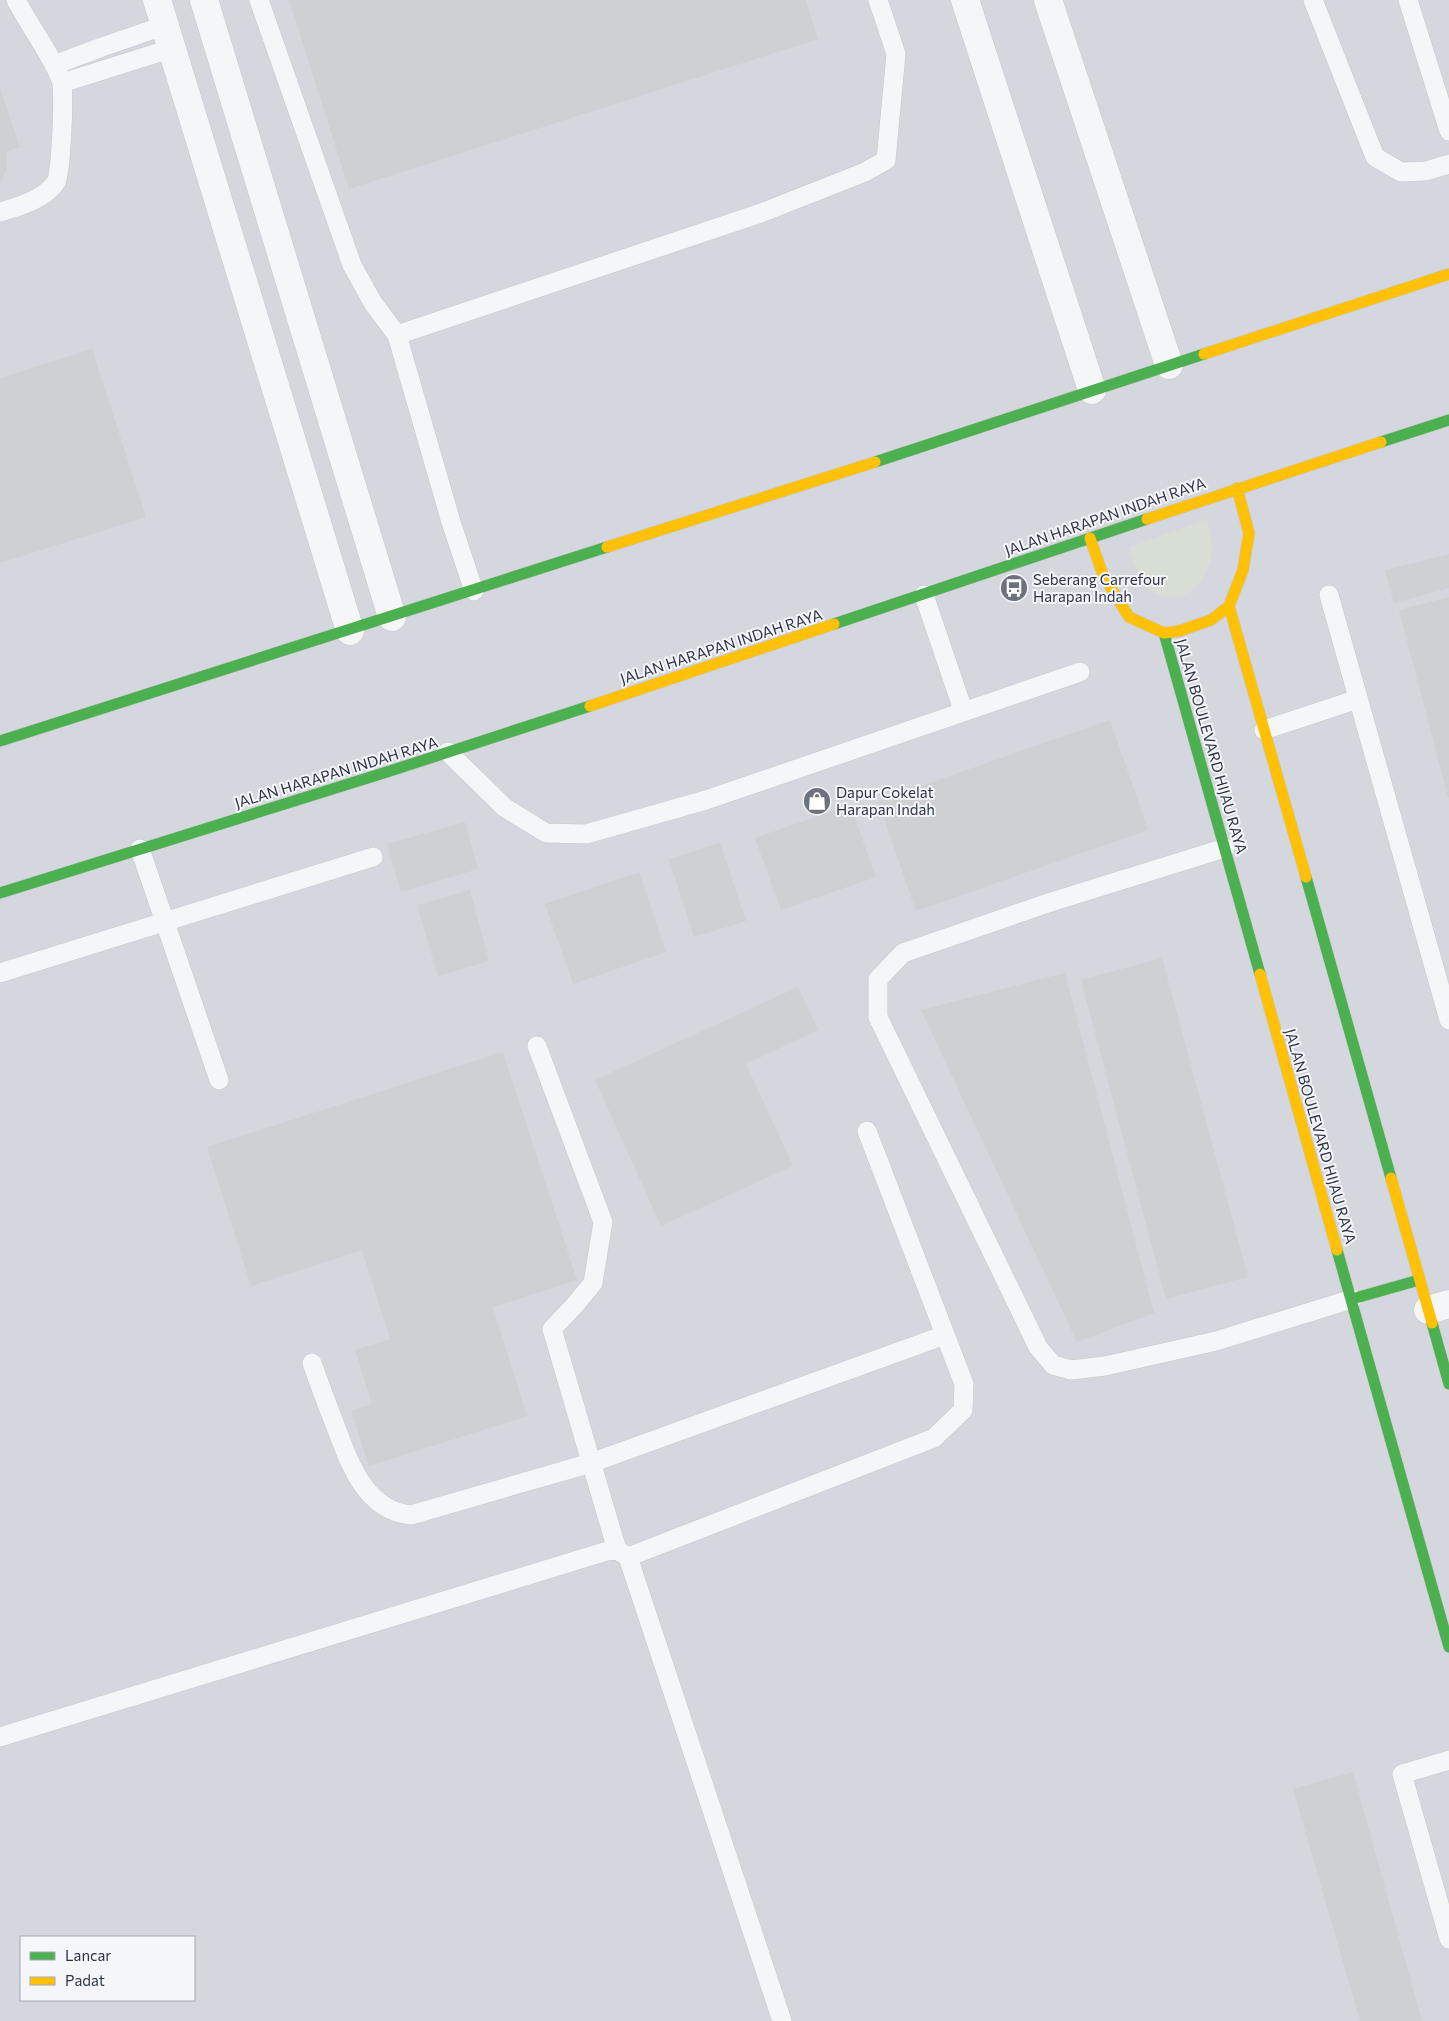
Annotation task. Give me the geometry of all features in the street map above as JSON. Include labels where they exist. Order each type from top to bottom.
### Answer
[{"type":"street","points":[[157,0],[170,37],[350,631]]},
{"type":"street","points":[[204,0],[392,617]]},
{"type":"street","points":[[965,0],[1092,390]]},
{"type":"street","points":[[1048,0],[1169,365]]},
{"type":"street","points":[[0,741],[350,631],[1449,274]]},
{"type":"street","name":"JALAN HARAPAN INDAH RAYA","points":[[0,893],[448,752],[924,595],[1237,488],[1449,420]]},
{"type":"street","points":[[1090,538],[1103,575],[1129,617],[1164,633],[1179,631],[1211,620],[1229,606],[1243,570],[1249,533],[1237,488]]},
{"type":"street","points":[[1229,606],[1419,1280],[1439,1307],[1448,1376]]},
{"type":"street","name":"JALAN BOULEVARD HIJAU RAYA","points":[[1164,633],[1449,1647]]},
{"type":"street","points":[[1352,1299],[1419,1280]]},
{"type":"lane","points":[[0,212],[44,195],[57,181],[62,130],[62,83],[54,65],[16,0]]},
{"type":"lane","points":[[259,0],[352,264],[373,303],[397,335],[451,522],[474,590]]},
{"type":"lane","points":[[397,335],[761,212],[865,172],[886,160],[896,54],[878,0]]},
{"type":"lane","points":[[1313,0],[1374,157],[1401,172],[1426,171],[1449,164]]},
{"type":"lane","points":[[1408,0],[1449,131]]},
{"type":"lane","points":[[54,65],[102,47],[170,37]]},
{"type":"lane","points":[[62,83],[170,37]]},
{"type":"lane","points":[[924,595],[963,710]]},
{"type":"lane","points":[[1329,595],[1449,1020]]},
{"type":"lane","points":[[448,752],[504,807],[546,832],[586,834],[706,800],[963,710],[1080,672]]},
{"type":"lane","points":[[1264,730],[1358,699]]},
{"type":"lane","points":[[1225,848],[1051,902],[903,953],[878,980],[878,1017],[1038,1347],[1053,1365],[1071,1370],[1105,1366],[1216,1341],[1352,1299]]},
{"type":"lane","points":[[140,849],[219,1080]]},
{"type":"lane","points":[[0,973],[373,857]]},
{"type":"lane","points":[[537,1046],[603,1222],[593,1283],[552,1329],[591,1463],[782,2021]]},
{"type":"lane","points":[[0,1737],[607,1551],[622,1553],[934,1438],[963,1410],[964,1384],[867,1131]]},
{"type":"lane","points":[[312,1363],[351,1468],[371,1496],[397,1514],[411,1515],[591,1463],[945,1335]]},
{"type":"lane","points":[[1449,1760],[1402,1774],[1449,1939]]},
{"type":"shaded area","points":[[0,0],[1449,0],[1449,2021],[0,2021]]},
{"type":"shaded area","points":[[1207,519],[1212,554],[1200,583],[1187,593],[1173,597],[1167,597],[1154,592],[1145,584],[1139,574],[1129,547]]},
{"type":"building","points":[[289,0],[806,0],[818,39],[349,189]]},
{"type":"building","points":[[0,88],[20,147],[7,151],[7,168],[0,183]]},
{"type":"building","points":[[92,349],[146,517],[0,563],[0,378]]},
{"type":"building","points":[[1449,554],[1449,588],[1394,603],[1385,570]]},
{"type":"building","points":[[1449,597],[1449,797],[1448,797],[1399,610]]},
{"type":"building","points":[[1110,720],[1148,830],[916,911],[878,801]]},
{"type":"building","points":[[850,805],[876,877],[781,910],[755,838]]},
{"type":"building","points":[[465,822],[478,869],[401,892],[387,844]]},
{"type":"building","points":[[720,843],[746,921],[694,937],[669,859]]},
{"type":"building","points":[[639,872],[666,952],[573,984],[545,904]]},
{"type":"building","points":[[470,890],[489,961],[438,976],[417,905]]},
{"type":"building","points":[[1162,958],[1248,1277],[1166,1299],[1081,980]]},
{"type":"building","points":[[1065,973],[1154,1313],[1077,1342],[921,1010]]},
{"type":"building","points":[[798,987],[818,1030],[746,1064],[793,1166],[661,1226],[595,1080]]},
{"type":"building","points":[[503,1052],[577,1280],[493,1307],[527,1416],[369,1466],[351,1411],[372,1404],[355,1350],[390,1339],[362,1250],[251,1286],[207,1147]]},
{"type":"building","points":[[1353,1772],[1422,2021],[1360,2021],[1293,1789]]},
{"type":"traffic: fast","points":[[875,462],[1204,354]]},
{"type":"traffic: fast","points":[[1381,442],[1449,420]]},
{"type":"traffic: fast","points":[[834,624],[1147,519]]},
{"type":"traffic: fast","points":[[0,741],[607,547]]},
{"type":"traffic: fast","points":[[1164,633],[1260,974]]},
{"type":"traffic: fast","points":[[0,893],[390,771],[590,706]]},
{"type":"traffic: fast","points":[[1306,877],[1391,1178]]},
{"type":"traffic: fast","points":[[1337,1250],[1449,1647]]},
{"type":"traffic: fast","points":[[1352,1299],[1419,1280]]},
{"type":"traffic: fast","points":[[1432,1323],[1449,1384]]},
{"type":"traffic: slow","points":[[1204,354],[1449,274]]},
{"type":"traffic: slow","points":[[1147,519],[1381,442]]},
{"type":"traffic: slow","points":[[607,547],[875,462]]},
{"type":"traffic: slow","points":[[1090,538],[1103,575],[1129,617],[1164,633],[1179,631],[1211,620],[1229,606],[1243,570],[1249,533],[1237,488]]},
{"type":"traffic: slow","points":[[1229,606],[1306,877]]},
{"type":"traffic: slow","points":[[590,706],[834,624]]},
{"type":"traffic: slow","points":[[1260,974],[1337,1250]]},
{"type":"traffic: slow","points":[[1391,1178],[1432,1323]]},
{"type":"place","name":"Seberang Carrefour Harapan Indah","points":[[1014,588]]},
{"type":"place","name":"Dapur Cokelat Harapan Indah","points":[[817,801]]}]
